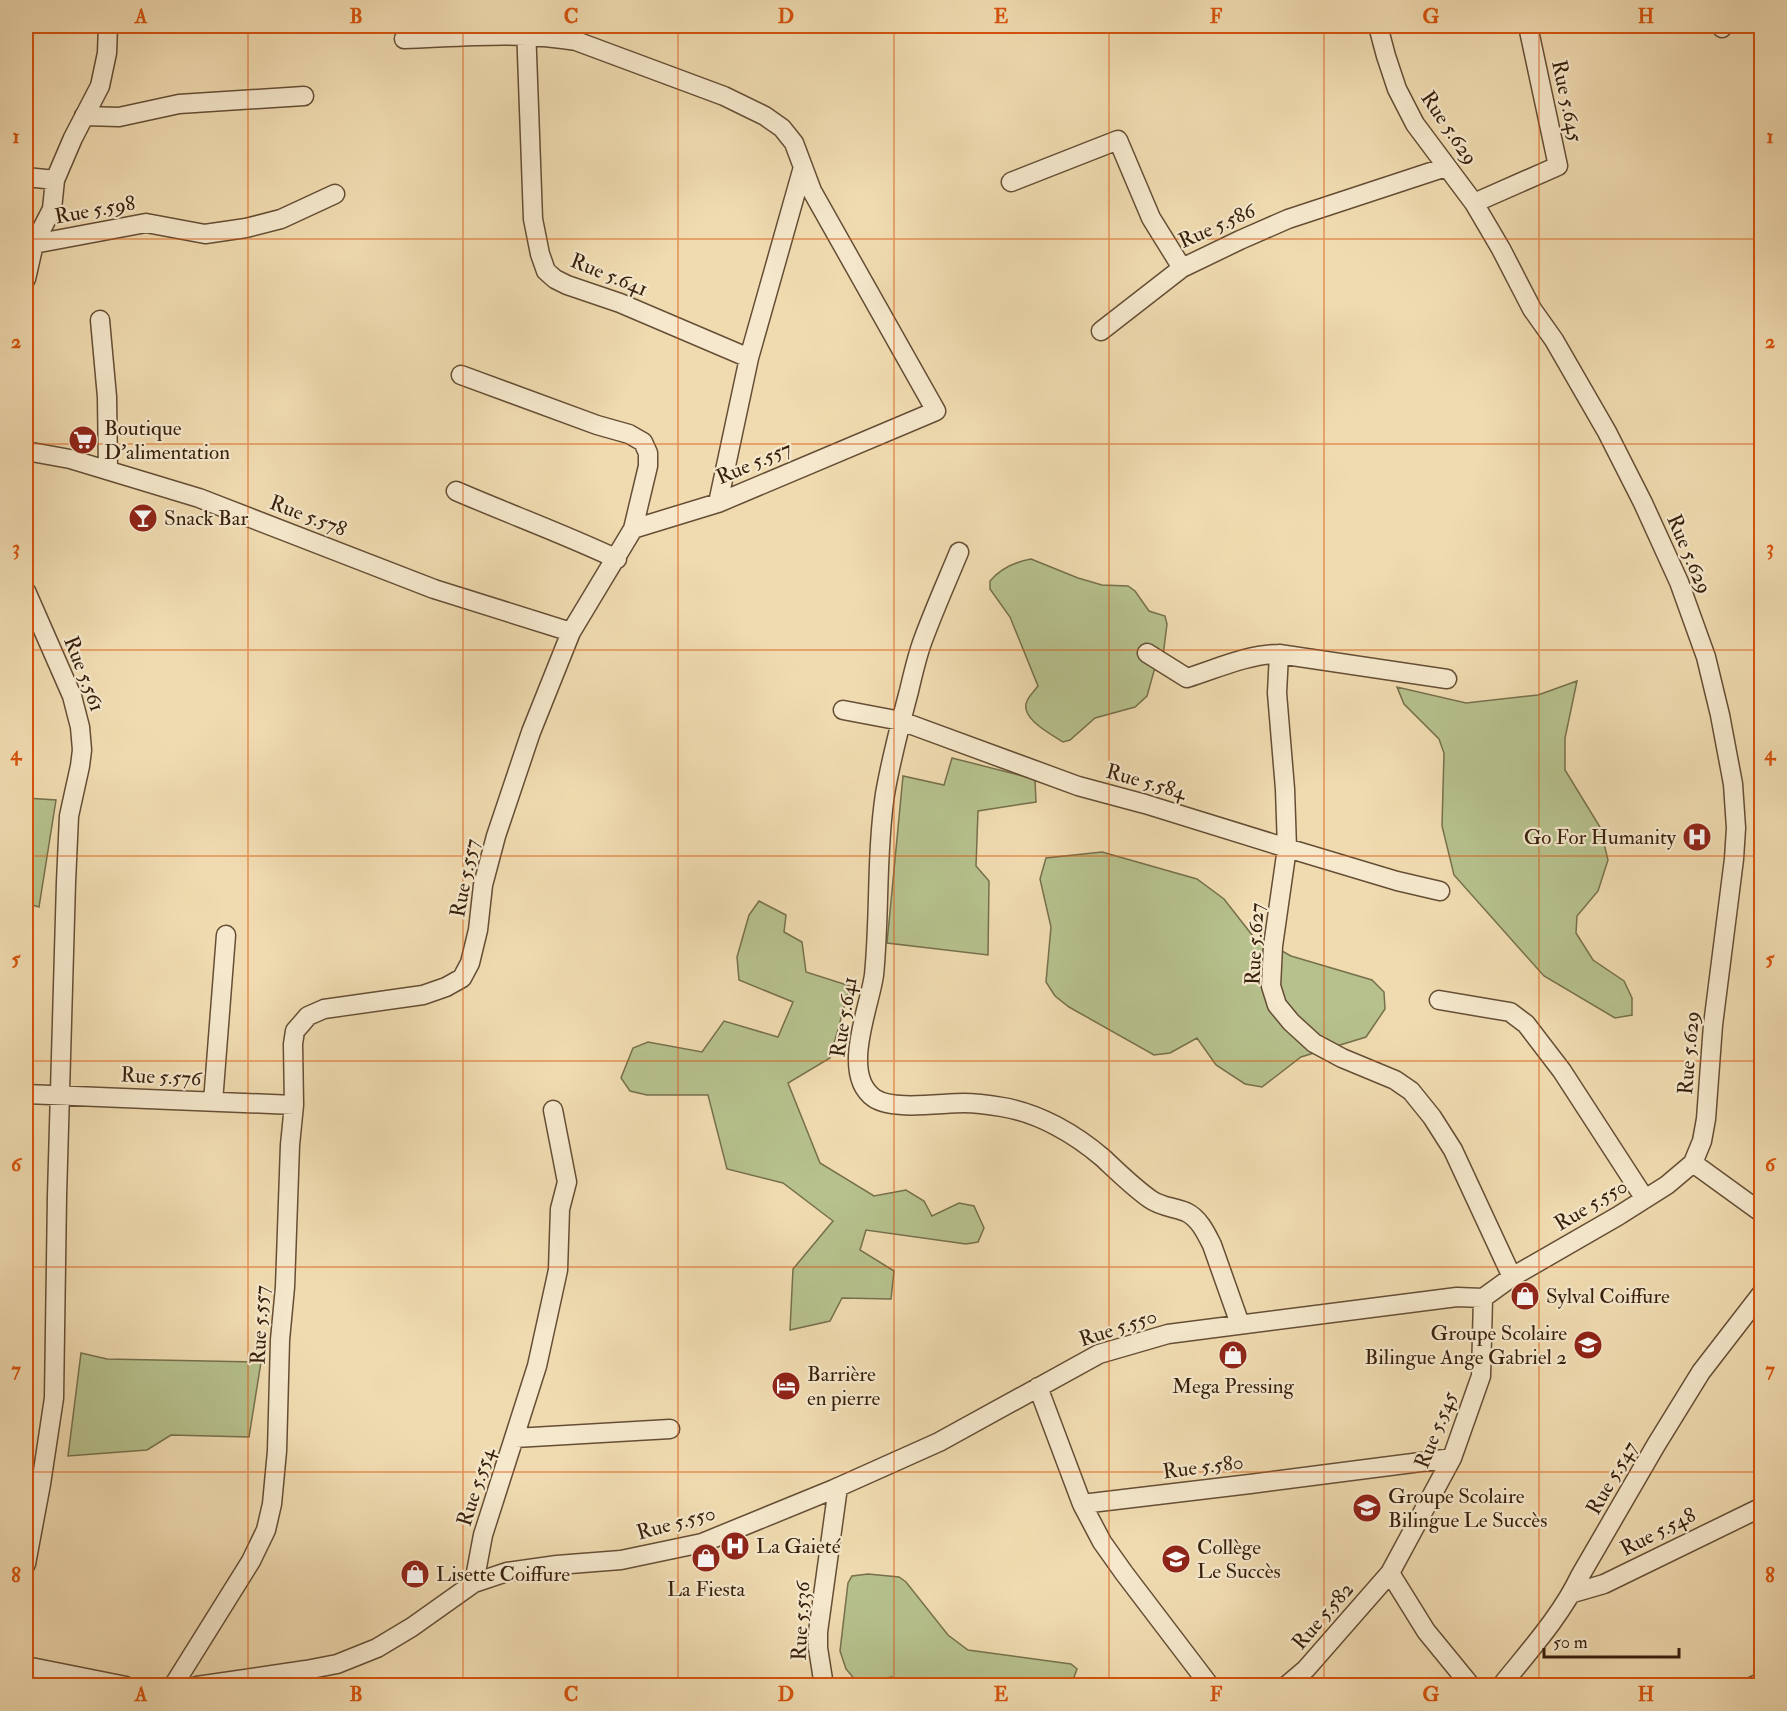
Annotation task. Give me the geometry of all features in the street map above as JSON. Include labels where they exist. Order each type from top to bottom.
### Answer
[{"type":"street","points":[[26,279],[34,244],[52,210],[55,180],[73,138],[100,87],[107,53],[108,26]]},
{"type":"street","name":"Rue 5.629","points":[[1378,26],[1397,88],[1415,124],[1474,203],[1532,309],[1554,340],[1607,432],[1679,582],[1706,657],[1733,784],[1736,828],[1713,1024],[1706,1119],[1702,1141],[1693,1163]]},
{"type":"street","name":"Rue 5.645","points":[[1474,203],[1558,166],[1528,26]]},
{"type":"street","points":[[404,39],[526,30],[576,41],[724,96],[765,116],[782,128],[794,143],[803,167],[749,358],[718,503]]},
{"type":"street","name":"Rue 5.641","points":[[526,30],[534,219],[540,254],[546,271],[567,285],[620,303],[749,358]]},
{"type":"street","points":[[84,116],[119,117],[179,104],[304,96]]},
{"type":"street","name":"Rue 5.586","points":[[1011,182],[1118,140],[1151,218],[1182,268],[1288,219],[1446,166]]},
{"type":"street","name":"Rue 5.557","points":[[173,1686],[251,1561],[266,1530],[272,1504],[277,1451],[280,1340],[285,1287],[290,1145],[294,1105],[295,1031],[308,1016],[324,1009],[423,995],[446,987],[462,978],[470,963],[478,930],[483,885],[499,826],[531,732],[571,632],[633,529],[718,503],[936,411],[812,191],[803,167]]},
{"type":"street","points":[[26,177],[55,180]]},
{"type":"street","name":"Rue 5.598","points":[[34,244],[146,223],[205,234],[246,228],[281,219],[335,194]]},
{"type":"street","points":[[1101,331],[1182,268]]},
{"type":"street","points":[[100,320],[107,397],[108,470]]},
{"type":"street","points":[[461,375],[597,425],[629,434],[642,442],[648,453],[648,466],[633,529]]},
{"type":"street","name":"Rue 5.578","points":[[26,451],[70,459],[199,498],[434,589],[571,632]]},
{"type":"street","points":[[456,491],[617,559]]},
{"type":"street","name":"Rue 5.641","points":[[959,552],[922,642],[885,793],[880,847],[878,931],[873,979],[863,1016],[858,1070],[864,1085],[873,1097],[887,1103],[916,1105],[965,1103],[1003,1107],[1030,1114],[1053,1124],[1101,1156],[1152,1201],[1194,1217],[1212,1245],[1240,1324]]},
{"type":"street","name":"Rue 5.561","points":[[26,591],[72,696],[80,727],[82,750],[69,816],[59,1095],[54,1398],[26,1564]]},
{"type":"street","points":[[1147,653],[1186,678],[1250,658],[1279,654],[1447,679]]},
{"type":"street","name":"Rue 5.627","points":[[1279,654],[1277,693],[1285,789],[1287,848],[1273,946],[1271,986],[1277,1005],[1291,1022],[1314,1043],[1342,1058],[1395,1080],[1411,1091],[1432,1116],[1453,1150],[1512,1277]]},
{"type":"street","name":"Rue 5.584","points":[[843,710],[901,721],[1078,786],[1440,891]]},
{"type":"street","points":[[213,1102],[226,935]]},
{"type":"street","points":[[1439,1000],[1510,1012],[1526,1024],[1562,1071],[1645,1198]]},
{"type":"street","name":"Rue 5.576","points":[[26,1094],[294,1105]]},
{"type":"street","name":"Rue 5.554","points":[[474,1583],[483,1535],[537,1366],[558,1270],[560,1209],[567,1182],[553,1110]]},
{"type":"street","points":[[1693,1163],[1761,1214]]},
{"type":"street","name":"Rue 5.550","points":[[474,1583],[507,1572],[621,1560],[702,1543],[838,1487],[939,1442],[1099,1354],[1168,1334],[1457,1297],[1483,1298],[1512,1277],[1667,1185],[1693,1163]]},
{"type":"street","name":"Rue 5.547","points":[[1501,1686],[1572,1593],[1656,1445],[1701,1372],[1761,1293]]},
{"type":"street","name":"Rue 5.545","points":[[1390,1573],[1452,1458],[1481,1376],[1483,1298]]},
{"type":"street","points":[[1038,1387],[1082,1504],[1102,1542],[1210,1686]]},
{"type":"street","points":[[515,1438],[670,1429]]},
{"type":"street","name":"Rue 5.580","points":[[1082,1504],[1452,1458]]},
{"type":"street","name":"Rue 5.536","points":[[824,1686],[818,1632],[838,1487]]},
{"type":"street","name":"Rue 5.548","points":[[1572,1593],[1604,1584],[1761,1507]]},
{"type":"street","points":[[1390,1573],[1426,1631],[1471,1686]]},
{"type":"street","name":"Rue 5.582","points":[[1286,1686],[1306,1669],[1390,1573]]},
{"type":"street","points":[[197,1686],[337,1664],[386,1643],[474,1583]]},
{"type":"street","points":[[26,1666],[126,1686]]},
{"type":"street","points":[[1753,1686],[1761,1682]]},
{"type":"green space","points":[[1031,559],[1102,585],[1128,586],[1135,591],[1149,611],[1165,616],[1167,624],[1163,656],[1154,671],[1147,696],[1135,707],[1095,718],[1070,740],[1063,742],[1044,730],[1028,713],[1027,701],[1038,686],[1010,617],[990,589],[990,581],[999,572]]},
{"type":"green space","points":[[1577,681],[1565,738],[1565,770],[1600,827],[1608,860],[1598,891],[1577,916],[1576,933],[1593,960],[1624,981],[1632,998],[1632,1015],[1615,1018],[1544,976],[1454,875],[1442,826],[1444,753],[1439,739],[1404,704],[1397,687],[1466,703],[1538,695]]},
{"type":"green space","points":[[952,758],[1035,779],[1036,802],[978,811],[976,866],[989,881],[988,955],[887,943],[903,776],[944,785]]},
{"type":"green space","points":[[26,798],[56,800],[39,907],[26,903]]},
{"type":"green space","points":[[1102,852],[1197,879],[1224,899],[1256,940],[1291,956],[1372,980],[1384,992],[1385,1009],[1366,1037],[1301,1057],[1262,1087],[1245,1084],[1216,1065],[1197,1038],[1170,1053],[1154,1055],[1069,1007],[1055,996],[1046,982],[1051,927],[1040,879],[1046,858]]},
{"type":"green space","points":[[759,901],[786,915],[784,932],[802,942],[806,972],[850,986],[830,1058],[788,1083],[820,1163],[874,1196],[906,1190],[924,1201],[932,1216],[959,1203],[974,1206],[984,1228],[978,1242],[966,1244],[866,1230],[860,1250],[894,1271],[891,1299],[842,1298],[830,1321],[790,1330],[793,1269],[833,1221],[783,1183],[727,1169],[708,1095],[647,1095],[630,1091],[621,1078],[633,1048],[648,1042],[702,1052],[724,1021],[778,1037],[793,1002],[739,980],[737,957],[749,915]]},
{"type":"green space","points":[[81,1353],[107,1359],[261,1362],[249,1437],[171,1435],[147,1450],[68,1456]]},
{"type":"green space","points":[[868,1574],[899,1577],[906,1582],[948,1635],[968,1650],[1071,1664],[1077,1669],[1074,1677],[1066,1686],[903,1685],[892,1677],[857,1682],[846,1669],[840,1651],[848,1583],[852,1576]]},
{"type":"place","name":"Boutique D'alimentation","points":[[83,440]]},
{"type":"place","name":"Snack Bar","points":[[143,518]]},
{"type":"place","name":"Go For Humanity","points":[[1697,837]]},
{"type":"place","name":"Sylval Coiffure","points":[[1525,1296]]},
{"type":"place","name":"Groupe Scolaire Bilingue Ange Gabriel 2","points":[[1588,1345]]},
{"type":"place","name":"Mega Pressing","points":[[1233,1355]]},
{"type":"place","name":"Barrière en pierre","points":[[786,1386]]},
{"type":"place","name":"Groupe Scolaire Bilingue Le Succès","points":[[1367,1508]]},
{"type":"place","name":"La Gaieté","points":[[735,1546]]},
{"type":"place","name":"La Fiesta","points":[[706,1558]]},
{"type":"place","name":"Collège Le Succès","points":[[1176,1559]]},
{"type":"place","name":"Lisette Coiffure","points":[[415,1574]]}]
